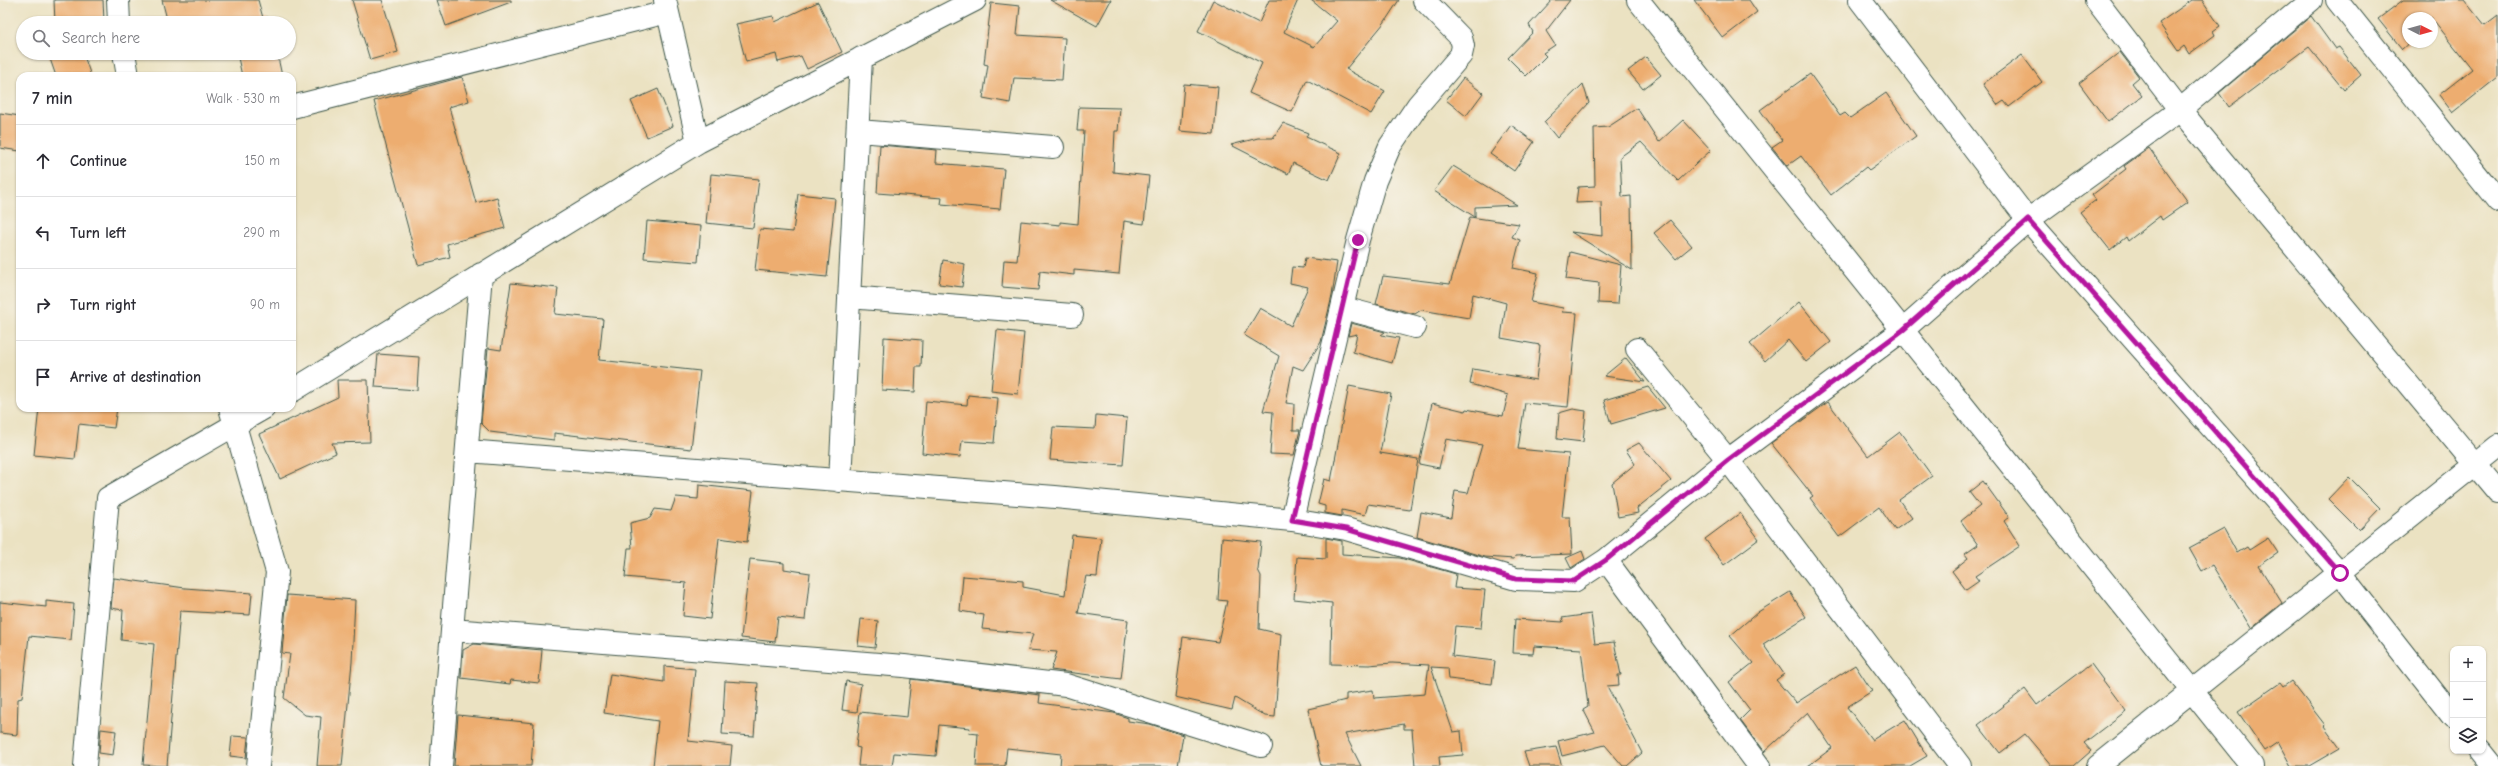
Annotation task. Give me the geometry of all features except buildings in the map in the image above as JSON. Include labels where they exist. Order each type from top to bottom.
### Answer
[{"type":"street","points":[[118,0],[119,16]]},
{"type":"street","points":[[296,389],[698,142],[975,0]]},
{"type":"street","points":[[1292,520],[1373,188],[1390,146],[1418,105],[1461,55],[1463,46],[1461,38],[1424,0]]},
{"type":"street","points":[[1638,0],[2193,690],[2252,766]]},
{"type":"street","points":[[1860,0],[2028,220],[2340,573],[2450,712]]},
{"type":"street","points":[[2096,0],[2180,110],[2498,492]]},
{"type":"street","points":[[467,451],[1055,497],[1292,520],[1346,529],[1516,579],[1574,581],[1606,560],[1728,460],[1903,330],[2028,220],[2180,110],[2311,0]]},
{"type":"street","points":[[2337,0],[2498,201]]},
{"type":"street","points":[[296,106],[666,6],[698,142]]},
{"type":"street","points":[[840,481],[859,131],[861,58]]},
{"type":"street","points":[[125,60],[127,72]]},
{"type":"street","points":[[859,131],[1053,147]]},
{"type":"street","points":[[441,766],[481,274]]},
{"type":"street","points":[[849,297],[1072,315]]},
{"type":"street","points":[[1343,308],[1415,327]]},
{"type":"street","points":[[1637,349],[1728,460],[1960,766]]},
{"type":"street","points":[[85,766],[108,498],[232,417],[250,412]]},
{"type":"street","points":[[232,417],[277,572],[258,766]]},
{"type":"street","points":[[2098,766],[2498,446]]},
{"type":"street","points":[[1606,560],[1759,766]]},
{"type":"street","points":[[452,630],[904,666],[1066,685],[1261,746]]},
{"type":"street","points":[[2482,754],[2492,766]]},
{"type":"route","points":[[1358,240],[1292,520],[1346,529],[1516,579],[1574,581],[1606,560],[1728,460],[1903,330],[2028,220],[2340,573]]}]
